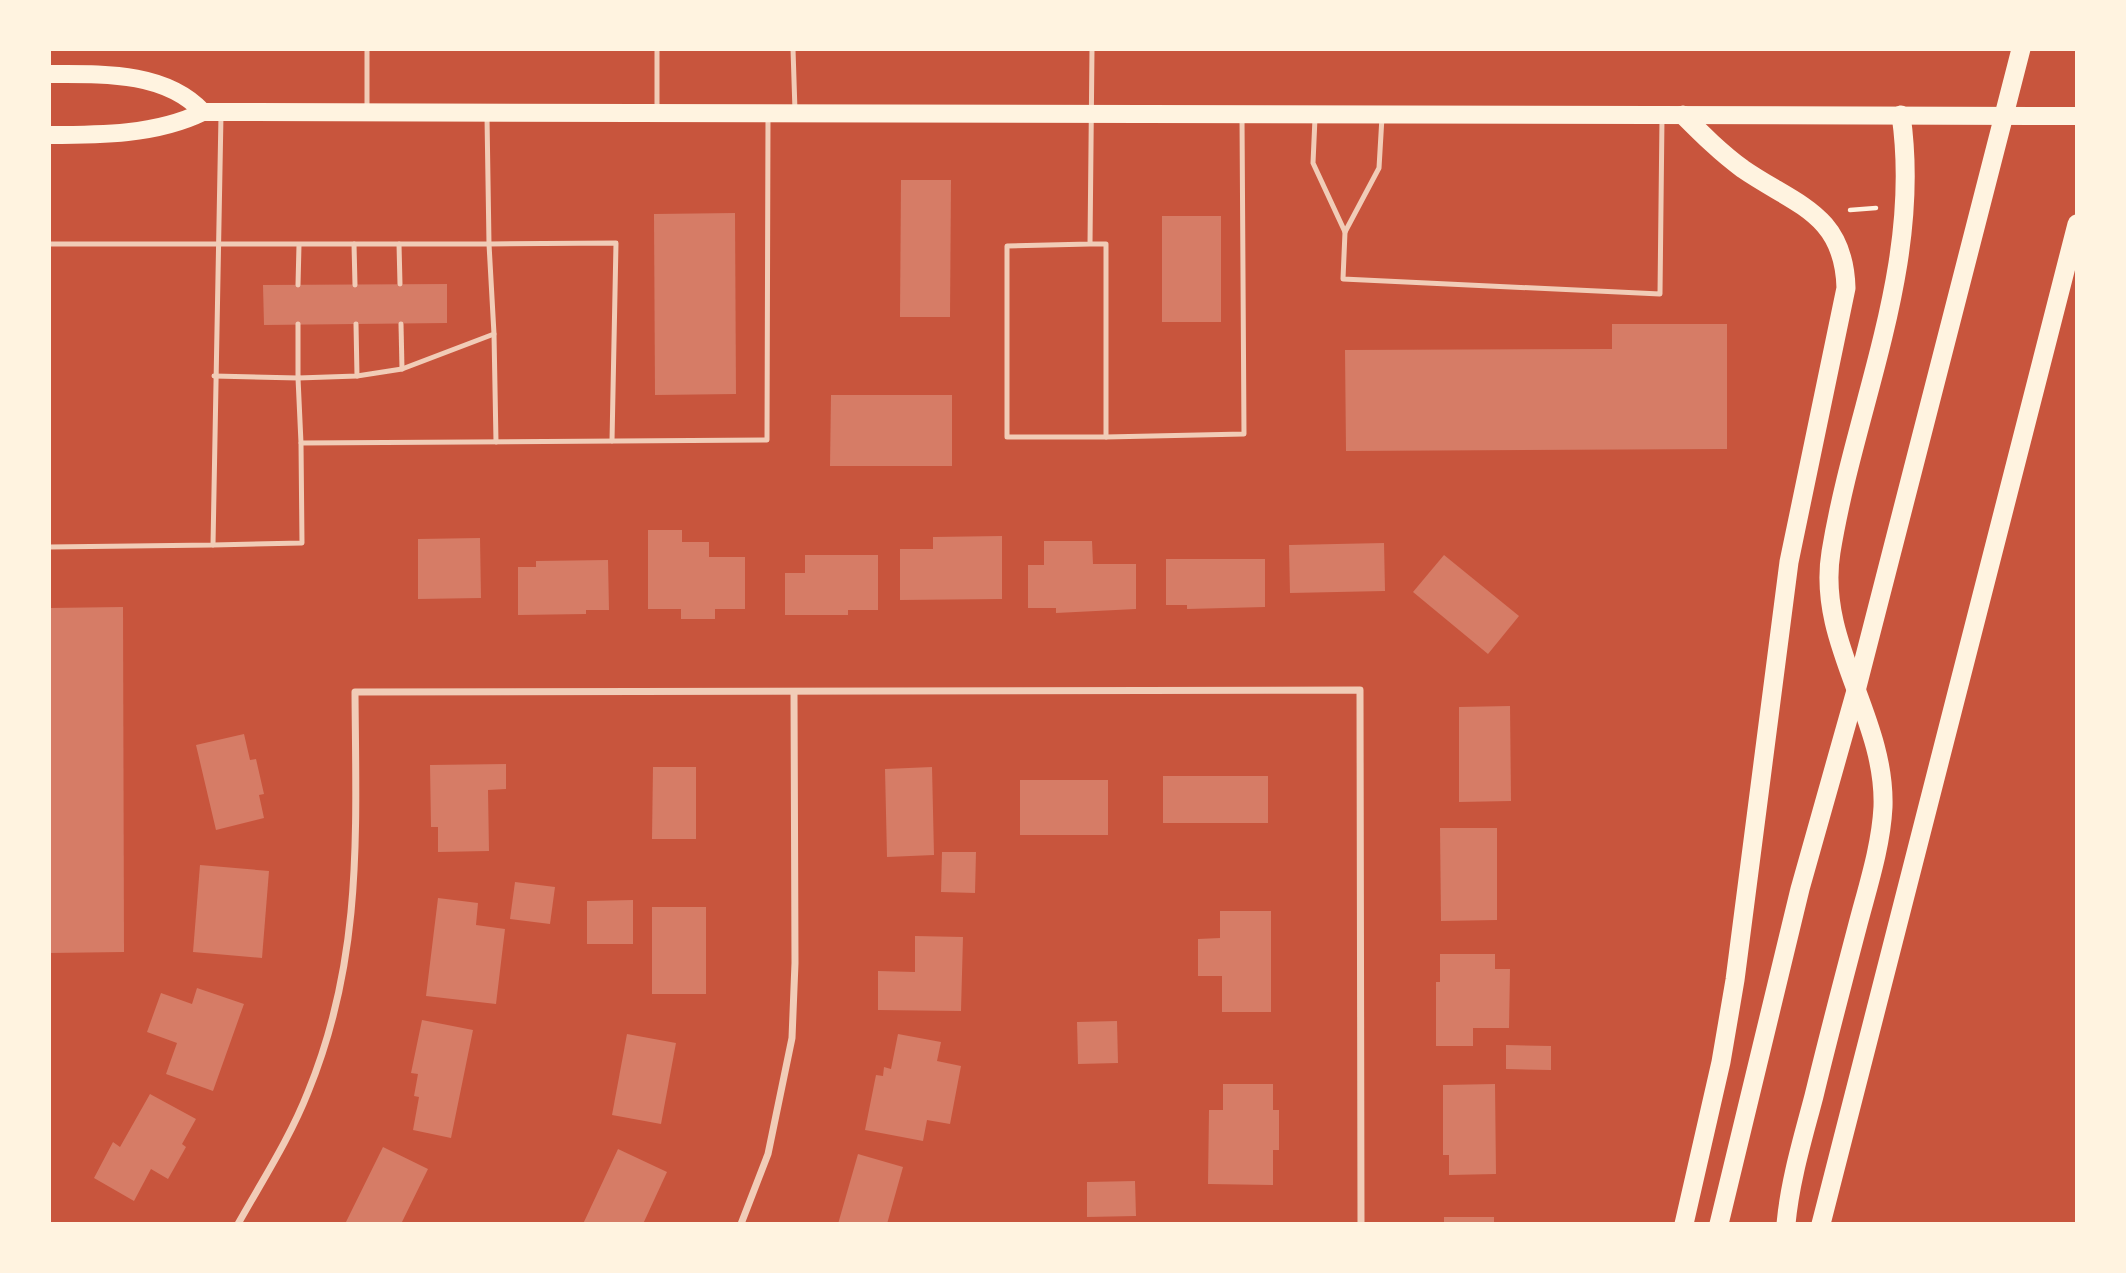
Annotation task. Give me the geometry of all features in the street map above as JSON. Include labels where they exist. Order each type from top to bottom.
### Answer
[{"type":"highway","points":[[1719,1224],[1800,889],[1857,687],[2021,49]]},
{"type":"highway","points":[[1684,114],[1742,168],[1811,209],[1824,222],[1841,253],[1846,288],[1788,562],[1735,979],[1718,1075],[1685,1224]]},
{"type":"highway","points":[[1786,1224],[1795,1168],[1879,840],[1882,775],[1877,742],[1838,643],[1831,615],[1830,554],[1898,273],[1907,189],[1907,149],[1901,115]]},
{"type":"highway","points":[[1821,1224],[2077,225]]},
{"type":"main road","points":[[49,74],[115,75],[140,80],[191,99],[212,112]]},
{"type":"main road","points":[[49,135],[151,128],[184,122],[212,112],[2077,116]]},
{"type":"street","points":[[238,1224],[308,1093],[342,982],[354,900],[355,692],[1360,690],[1361,1224]]},
{"type":"street","points":[[741,1224],[768,1154],[792,1038],[795,963],[794,692]]},
{"type":"lane","points":[[367,49],[367,113]]},
{"type":"lane","points":[[657,49],[657,113]]},
{"type":"lane","points":[[793,49],[795,114]]},
{"type":"lane","points":[[1090,244],[1092,49]]},
{"type":"lane","points":[[212,112],[219,245],[214,376],[213,545]]},
{"type":"lane","points":[[487,113],[496,442]]},
{"type":"lane","points":[[301,443],[767,440],[768,114]]},
{"type":"lane","points":[[1106,437],[1106,244],[1007,246],[1007,437],[1106,437],[1244,434],[1242,114]]},
{"type":"lane","points":[[1315,114],[1313,163],[1345,232]]},
{"type":"lane","points":[[1382,114],[1379,168],[1345,232],[1343,279],[1660,294],[1662,114]]},
{"type":"lane","points":[[49,244],[616,243],[611,441]]},
{"type":"lane","points":[[354,244],[355,285]]},
{"type":"lane","points":[[399,244],[400,284]]},
{"type":"lane","points":[[298,285],[299,245]]},
{"type":"lane","points":[[49,547],[302,543],[298,324]]},
{"type":"lane","points":[[356,324],[357,376]]},
{"type":"lane","points":[[401,324],[402,369]]},
{"type":"lane","points":[[214,376],[357,376],[402,369],[494,334]]},
{"type":"path","points":[[1850,210],[1877,208]]},
{"type":"building","points":[[901,180],[951,180],[950,317],[900,317]]},
{"type":"building","points":[[735,213],[736,394],[655,395],[654,214]]},
{"type":"building","points":[[1162,216],[1221,216],[1221,322],[1162,322]]},
{"type":"building","points":[[447,284],[447,323],[264,325],[263,285]]},
{"type":"building","points":[[1612,324],[1727,324],[1727,449],[1346,451],[1345,350],[1612,349]]},
{"type":"building","points":[[831,395],[952,395],[952,466],[830,466]]},
{"type":"building","points":[[648,530],[682,530],[682,542],[709,542],[709,557],[745,557],[745,609],[715,609],[715,619],[681,619],[681,609],[648,609]]},
{"type":"building","points":[[1002,536],[1002,599],[900,600],[900,549],[933,549],[933,537]]},
{"type":"building","points":[[480,538],[481,598],[418,599],[418,539]]},
{"type":"building","points":[[1044,541],[1092,541],[1093,564],[1136,564],[1136,609],[1056,613],[1056,608],[1028,608],[1028,565],[1044,565]]},
{"type":"building","points":[[1384,543],[1385,591],[1290,593],[1289,545]]},
{"type":"building","points":[[805,555],[878,555],[878,610],[848,610],[848,615],[785,615],[785,573],[805,573]]},
{"type":"building","points":[[1444,555],[1519,616],[1488,654],[1413,592]]},
{"type":"building","points":[[1166,559],[1265,559],[1265,607],[1187,609],[1187,605],[1166,605]]},
{"type":"building","points":[[608,560],[609,610],[586,610],[586,614],[518,615],[518,567],[536,567],[536,561]]},
{"type":"building","points":[[123,607],[124,952],[49,953],[49,608]]},
{"type":"building","points":[[1510,706],[1511,801],[1459,802],[1459,707]]},
{"type":"building","points":[[244,734],[250,760],[256,759],[264,794],[259,795],[264,818],[216,830],[196,745]]},
{"type":"building","points":[[506,764],[506,789],[488,790],[489,851],[438,852],[438,827],[431,827],[430,765]]},
{"type":"building","points":[[653,767],[696,767],[696,839],[652,839]]},
{"type":"building","points":[[932,767],[934,855],[887,857],[885,769]]},
{"type":"building","points":[[1163,776],[1268,776],[1268,823],[1163,823]]},
{"type":"building","points":[[1020,780],[1108,780],[1108,835],[1020,835]]},
{"type":"building","points":[[1440,828],[1497,828],[1497,920],[1441,921]]},
{"type":"building","points":[[942,852],[976,852],[975,893],[941,892]]},
{"type":"building","points":[[200,865],[269,871],[262,958],[193,952]]},
{"type":"building","points":[[515,882],[555,887],[550,924],[510,919]]},
{"type":"building","points":[[438,898],[478,903],[476,925],[505,929],[496,1004],[426,996]]},
{"type":"building","points":[[633,900],[633,944],[587,944],[587,901]]},
{"type":"building","points":[[652,907],[706,907],[706,994],[652,994]]},
{"type":"building","points":[[1220,911],[1271,911],[1271,1012],[1222,1012],[1222,976],[1198,976],[1198,939],[1220,938]]},
{"type":"building","points":[[915,936],[963,937],[961,1011],[878,1010],[878,971],[915,972]]},
{"type":"building","points":[[1440,954],[1495,954],[1495,969],[1510,969],[1509,1028],[1473,1028],[1473,1046],[1436,1046],[1436,982],[1440,982]]},
{"type":"building","points":[[197,988],[244,1004],[213,1091],[166,1074],[177,1043],[147,1032],[161,993],[192,1004]]},
{"type":"building","points":[[422,1020],[473,1030],[451,1138],[413,1130],[419,1097],[414,1096],[418,1074],[411,1073]]},
{"type":"building","points":[[1117,1021],[1118,1063],[1078,1064],[1077,1022]]},
{"type":"building","points":[[627,1034],[676,1043],[661,1124],[612,1115]]},
{"type":"building","points":[[898,1034],[941,1042],[937,1061],[961,1066],[950,1124],[927,1120],[923,1141],[865,1130],[876,1075],[883,1076],[884,1067],[891,1069]]},
{"type":"building","points":[[1506,1045],[1551,1046],[1551,1070],[1506,1069]]},
{"type":"building","points":[[1223,1084],[1273,1084],[1273,1110],[1279,1110],[1279,1150],[1273,1150],[1273,1185],[1208,1184],[1209,1110],[1223,1110]]},
{"type":"building","points":[[1495,1084],[1496,1174],[1449,1175],[1449,1155],[1443,1155],[1443,1085]]},
{"type":"building","points":[[150,1094],[196,1119],[182,1144],[186,1147],[168,1179],[151,1169],[134,1201],[94,1178],[113,1142],[120,1147]]},
{"type":"building","points":[[383,1147],[428,1169],[402,1222],[407,1224],[345,1224]]},
{"type":"building","points":[[618,1149],[667,1172],[643,1224],[583,1224]]},
{"type":"building","points":[[858,1154],[903,1167],[887,1224],[838,1224]]},
{"type":"building","points":[[1135,1181],[1136,1216],[1087,1217],[1087,1182]]},
{"type":"building","points":[[1444,1217],[1494,1217],[1494,1224],[1444,1224]]}]
